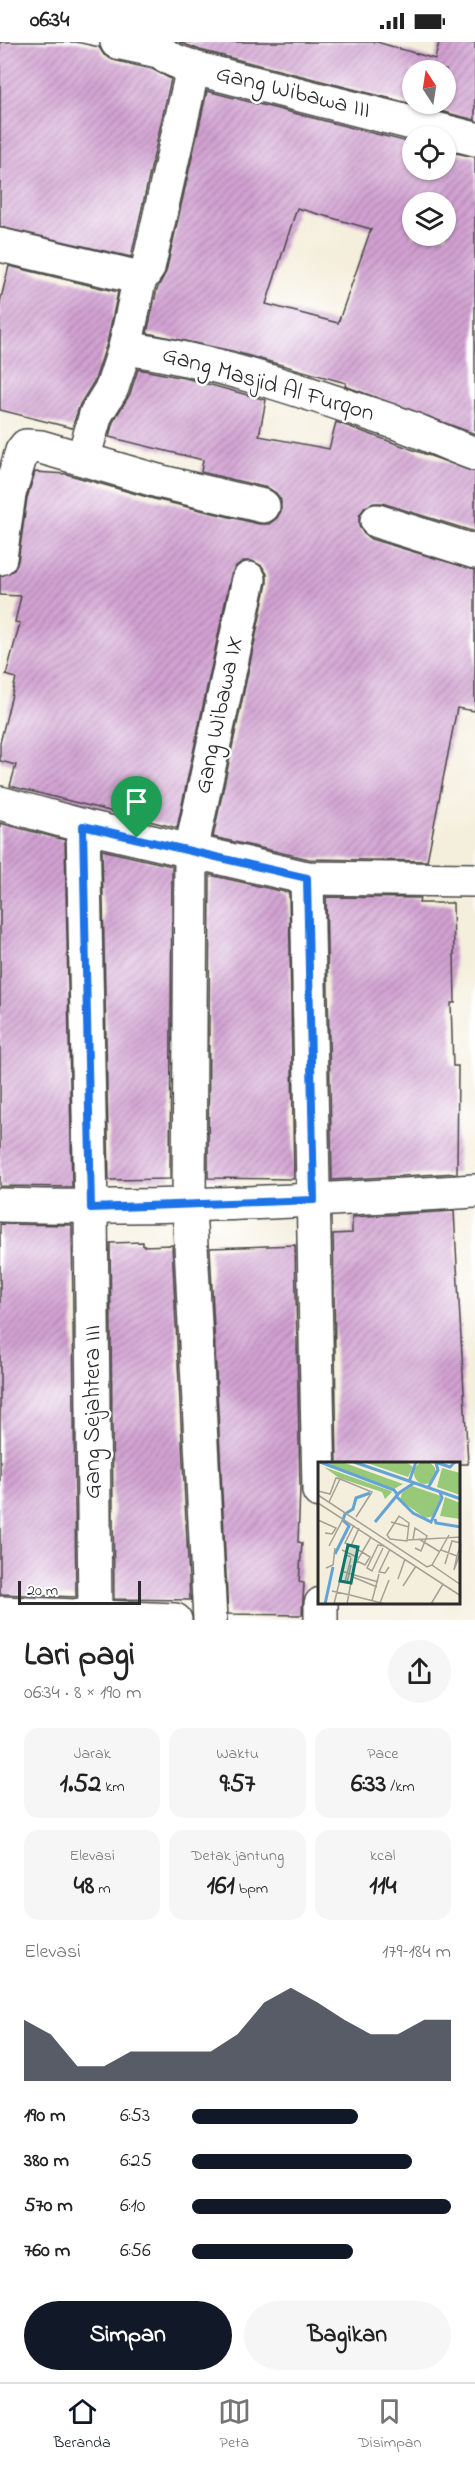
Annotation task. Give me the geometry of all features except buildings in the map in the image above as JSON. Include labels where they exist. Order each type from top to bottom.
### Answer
[{"type":"street","name":"Gang Wibawa III","points":[[117,42],[158,47],[166,57],[193,68],[475,139]]},
{"type":"street","points":[[83,459],[96,414],[112,388],[125,348],[139,281],[148,268],[193,68]]},
{"type":"street","points":[[0,245],[130,274],[139,281]]},
{"type":"street","name":"Gang Masjid Al Furqon","points":[[125,348],[180,356],[271,381],[396,423],[475,454]]},
{"type":"street","points":[[0,558],[9,494],[22,451],[26,446],[41,447],[263,506]]},
{"type":"street","points":[[377,521],[475,552]]},
{"type":"street","name":"Gang Wibawa IX","points":[[210,1620],[189,1206],[191,851],[249,579]]},
{"type":"street","points":[[0,803],[83,826],[307,878],[475,880]]},
{"type":"street","name":"Gang Sejahtera III","points":[[83,826],[91,1208],[95,1616]]},
{"type":"street","points":[[307,878],[319,1462]]},
{"type":"street","points":[[0,1205],[91,1208],[189,1206],[475,1191]]},
{"type":"street","points":[[0,1613],[175,1620]]},
{"type":"route","points":[[83,826],[137,838],[307,878],[314,1200],[91,1208],[83,826]]}]
